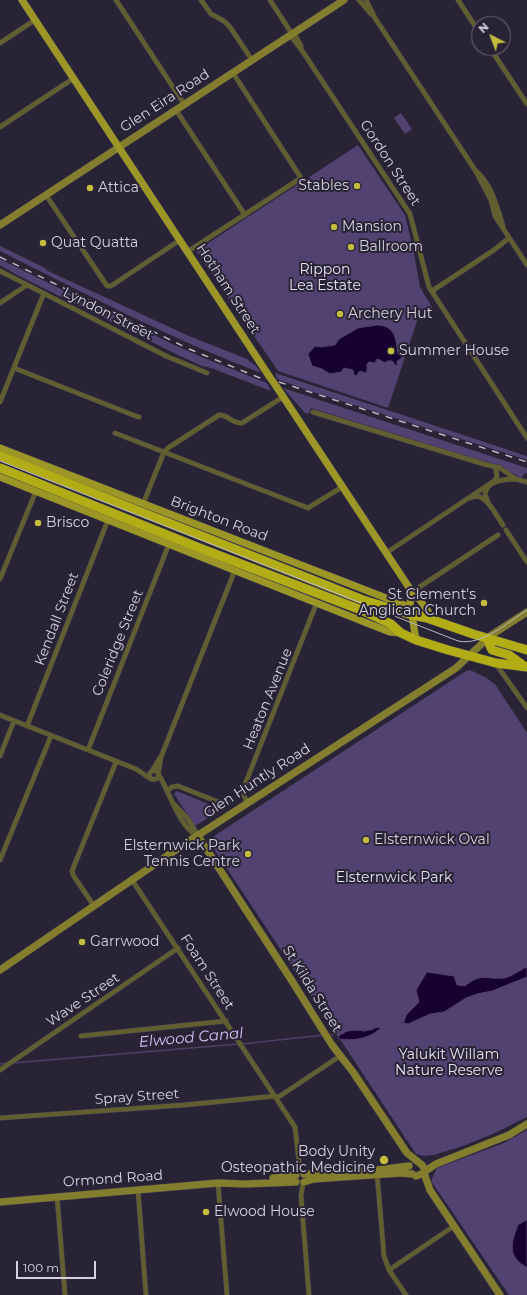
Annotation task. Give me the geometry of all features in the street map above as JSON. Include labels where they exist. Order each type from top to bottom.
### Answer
[{"type":"highway","name":"Brighton Road","points":[[0,456],[364,600],[411,612],[487,639],[527,650]]},
{"type":"highway","points":[[0,468],[210,552],[369,613],[391,624],[401,634],[416,640],[496,663],[526,667]]},
{"type":"highway","points":[[87,502],[91,492]]},
{"type":"highway","points":[[270,574],[274,565]]},
{"type":"highway","points":[[487,639],[493,650],[509,655],[526,667]]},
{"type":"main road","name":"Hotham Street","points":[[22,0],[342,487],[412,592],[419,599],[431,619]]},
{"type":"main road","name":"Glen Eira Road","points":[[0,225],[344,0]]},
{"type":"main road","name":"Brighton Road","points":[[0,448],[219,534],[411,612]]},
{"type":"main road","points":[[0,477],[387,631],[401,634]]},
{"type":"main road","points":[[91,492],[108,490]]},
{"type":"main road","points":[[65,503],[87,502]]},
{"type":"main road","points":[[138,522],[150,536]]},
{"type":"main road","points":[[219,534],[227,546]]},
{"type":"main road","points":[[253,577],[269,576],[270,574]]},
{"type":"main road","points":[[412,592],[410,600],[416,640]]},
{"type":"main road","name":"Glen Huntly Road","points":[[0,970],[198,836],[456,668],[487,639],[527,612]]},
{"type":"main road","name":"St Kilda Street","points":[[198,836],[292,981],[318,1024],[353,1072],[414,1164]]},
{"type":"main road","points":[[414,1175],[424,1173],[436,1164],[502,1138],[527,1124]]},
{"type":"main road","points":[[414,1164],[424,1173],[430,1190]]},
{"type":"main road","points":[[414,1164],[414,1175],[430,1190],[500,1295]]},
{"type":"main road","name":"Ormond Road","points":[[0,1202],[57,1196],[229,1184],[240,1181],[300,1178],[314,1179],[377,1172],[414,1164],[436,1164]]},
{"type":"main road","name":"Ormond Road","points":[[377,1172],[414,1175]]},
{"type":"street","points":[[116,0],[184,104]]},
{"type":"street","points":[[201,0],[211,14],[230,26],[252,60]]},
{"type":"street","name":"Gordon Street","points":[[270,0],[410,214],[427,284],[527,438]]},
{"type":"street","points":[[359,0],[375,18]]},
{"type":"street","points":[[366,0],[375,18],[475,170],[490,200],[495,216],[527,265]]},
{"type":"street","points":[[458,0],[471,20]]},
{"type":"street","points":[[0,43],[35,20]]},
{"type":"street","points":[[495,56],[527,104]]},
{"type":"street","points":[[188,252],[301,178],[233,72]]},
{"type":"street","points":[[0,127],[74,78]]},
{"type":"street","points":[[176,110],[245,215]]},
{"type":"street","points":[[46,194],[105,284],[108,286],[180,240]]},
{"type":"street","points":[[432,292],[510,240]]},
{"type":"street","name":"Lyndon Street","points":[[0,271],[166,356],[207,373]]},
{"type":"street","points":[[0,303],[27,285]]},
{"type":"street","points":[[0,402],[44,293]]},
{"type":"street","points":[[14,368],[139,417]]},
{"type":"street","points":[[143,504],[164,452],[171,446],[217,416],[224,415],[234,422],[242,423],[283,397]]},
{"type":"street","points":[[314,412],[489,466],[500,468],[516,479]]},
{"type":"street","points":[[115,433],[308,508],[342,487]]},
{"type":"street","points":[[489,466],[516,479],[527,482]]},
{"type":"street","points":[[386,553],[496,479],[496,470]]},
{"type":"street","points":[[502,525],[489,504],[485,494],[487,488],[502,479],[516,479]]},
{"type":"street","points":[[0,579],[36,491]]},
{"type":"street","points":[[469,498],[479,496],[489,504]]},
{"type":"street","name":"Kendall Street","points":[[27,726],[108,520]]},
{"type":"street","points":[[506,530],[527,562]]},
{"type":"street","points":[[412,592],[498,535]]},
{"type":"street","name":"Coleridge Street","points":[[88,750],[169,544]]},
{"type":"street","points":[[153,779],[157,778],[161,757],[235,570]]},
{"type":"street","name":"Heaton Avenue","points":[[248,803],[244,794],[244,787],[317,602]]},
{"type":"street","points":[[496,663],[527,708]]},
{"type":"street","points":[[0,715],[136,769],[160,782],[167,791],[173,786],[179,786],[221,803]]},
{"type":"street","points":[[0,756],[14,721]]},
{"type":"street","points":[[0,860],[51,736]]},
{"type":"street","points":[[153,779],[149,776],[161,757]]},
{"type":"street","points":[[94,906],[73,875],[72,871],[116,762]]},
{"type":"street","points":[[136,769],[151,771],[155,770],[158,774]]},
{"type":"street","name":"St Kilda Street","points":[[158,774],[165,784],[178,815],[190,832],[198,836]]},
{"type":"street","name":"Foam Street","points":[[132,880],[296,1128],[309,1295]]},
{"type":"street","name":"Wave Street","points":[[0,1070],[178,948]]},
{"type":"street","points":[[80,1036],[226,1021]]},
{"type":"street","name":"Spray Street","points":[[0,1118],[276,1097],[340,1056]]},
{"type":"street","points":[[377,1172],[384,1256],[389,1270],[406,1295]]},
{"type":"street","points":[[218,1184],[227,1295]]},
{"type":"street","points":[[138,1190],[146,1295]]},
{"type":"street","points":[[57,1196],[64,1295]]},
{"type":"street","points":[[389,1270],[454,1226]]},
{"type":"green space","points":[[401,113],[412,129],[405,134],[394,118]]},
{"type":"green space","name":"Rippon Lea Estate","points":[[358,145],[405,215],[420,287],[433,309],[430,311],[421,309],[388,408],[278,371],[196,251]]},
{"type":"green space","points":[[0,246],[47,269],[46,270],[189,336],[247,359],[256,366],[261,373],[194,346],[129,315],[0,251]]},
{"type":"green space","points":[[0,259],[170,343],[267,383],[271,391],[202,366],[178,355],[17,275],[0,265]]},
{"type":"green space","points":[[275,373],[527,456],[527,460],[307,390],[277,379]]},
{"type":"green space","points":[[283,388],[527,468],[527,474],[525,473],[521,478],[501,467],[489,463],[311,408],[309,414],[305,413]]},
{"type":"green space","name":"Elsternwick Park","points":[[470,670],[485,677],[495,684],[527,733],[527,1117],[495,1133],[463,1146],[434,1155],[424,1156],[416,1154],[212,846],[214,836],[466,671]]},
{"type":"green space","points":[[177,791],[218,808],[229,800],[233,802],[195,826],[174,794]]},
{"type":"green space","points":[[527,1130],[527,1295],[509,1295],[431,1181],[437,1168],[504,1143]]},
{"type":"shaded area","points":[[378,325],[384,326],[392,331],[396,339],[398,354],[402,355],[401,359],[397,361],[397,367],[392,361],[387,361],[385,363],[378,359],[376,360],[376,363],[369,362],[367,364],[367,372],[365,373],[360,371],[356,376],[354,375],[353,370],[344,368],[341,372],[330,374],[322,369],[312,366],[308,354],[315,346],[321,347],[335,345],[339,339],[358,328]]},
{"type":"shaded area","points":[[527,967],[527,977],[492,991],[466,998],[444,1012],[430,1014],[408,1024],[403,1023],[407,1014],[419,1002],[416,990],[427,972],[454,976],[457,985],[465,986],[475,979],[504,978]]},
{"type":"shaded area","points":[[381,1028],[369,1036],[353,1040],[344,1040],[338,1037],[344,1032],[351,1030],[369,1030]]},
{"type":"shaded area","points":[[527,1220],[527,1268],[514,1256],[512,1247],[518,1225]]},
{"type":"waterway","name":"Elwood Canal","points":[[390,1025],[404,1022]]},
{"type":"waterway","name":"Elwood Canal","points":[[363,1031],[373,1029]]},
{"type":"waterway","name":"Elwood Canal","points":[[328,1035],[344,1033]]},
{"type":"waterway","name":"Elwood Canal","points":[[242,1044],[324,1035]]},
{"type":"waterway","name":"Elwood Canal","points":[[13,1063],[238,1044]]},
{"type":"waterway","name":"Elwood Canal","points":[[0,1064],[7,1063]]},
{"type":"tram line","points":[[0,461],[458,641],[467,642],[485,637],[503,627],[527,610]]},
{"type":"railway","points":[[0,257],[189,349],[265,380]]},
{"type":"railway","points":[[279,382],[527,462]]},
{"type":"place","name":"Stables","points":[[357,186]]},
{"type":"place","name":"Attica","points":[[90,188]]},
{"type":"place","name":"Mansion","points":[[334,227]]},
{"type":"place","name":"Quat Quatta","points":[[43,243]]},
{"type":"place","name":"Ballroom","points":[[351,247]]},
{"type":"place","name":"Archery Hut","points":[[340,314]]},
{"type":"place","name":"Summer House","points":[[391,351]]},
{"type":"place","name":"Brisco","points":[[38,523]]},
{"type":"place","name":"St Clement's Anglican Church","points":[[484,603]]},
{"type":"place","name":"Elsternwick Oval","points":[[366,840]]},
{"type":"place","name":"Elsternwick Park Tennis Centre","points":[[248,854]]},
{"type":"place","name":"Garrwood","points":[[82,942]]},
{"type":"place","name":"Body Unity Osteopathic Medicine","points":[[384,1160]]},
{"type":"place","name":"Elwood House","points":[[206,1212]]},
{"type":"park label","name":"Yalukit Willam Nature Reserve","points":[[449,1064]]}]
